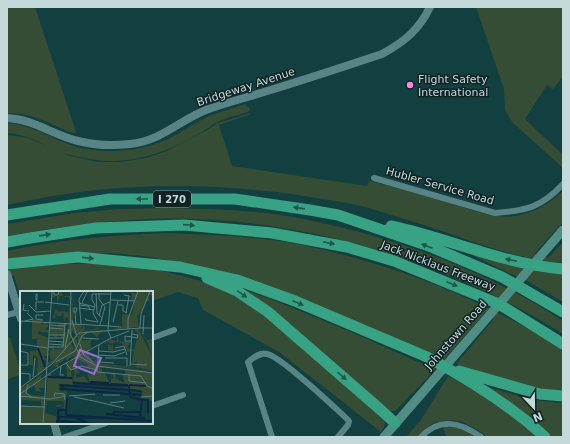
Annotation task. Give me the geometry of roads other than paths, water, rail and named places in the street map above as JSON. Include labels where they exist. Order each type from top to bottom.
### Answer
[{"type":"highway","name":"Jack Nicklaus Freeway","points":[[7,215],[110,199],[235,199],[338,215],[430,246],[502,277],[563,312]]},
{"type":"highway","points":[[338,215],[415,231],[503,258],[545,267],[563,269]]},
{"type":"highway","name":"Jack Nicklaus Freeway","points":[[7,242],[96,228],[184,225],[272,233],[348,247],[394,261],[499,304],[563,344]]},
{"type":"highway","points":[[7,264],[78,257],[180,267],[237,280],[295,301],[427,356],[464,375],[540,394],[563,396]]},
{"type":"highway","points":[[180,267],[237,291],[268,312],[377,406],[395,424]]},
{"type":"highway","points":[[464,375],[523,417],[545,437]]},
{"type":"main road","name":"Johnstown Road","points":[[384,437],[563,230]]},
{"type":"street","name":"Bridgeway Avenue","points":[[7,118],[19,118],[38,124],[79,141],[103,144],[130,144],[152,139],[169,132],[205,110],[382,54],[400,45],[414,32],[424,19],[430,7]]},
{"type":"street","name":"Hubler Service Road","points":[[374,178],[495,212],[513,212],[532,208],[550,197],[563,184]]},
{"type":"street","points":[[7,274],[20,315],[7,315]]},
{"type":"street","points":[[153,338],[174,330]]},
{"type":"street","points":[[272,437],[248,362],[258,355],[271,355],[289,368],[349,421],[348,425],[338,437]]},
{"type":"street","points":[[153,406],[182,394]]},
{"type":"street","points":[[54,424],[58,437]]},
{"type":"street","points":[[66,437],[103,424]]},
{"type":"street","points":[[421,437],[430,428],[440,424],[457,424],[473,431],[481,437]]},
{"type":"place","name":"Flight Safety International","points":[[410,85]]}]
